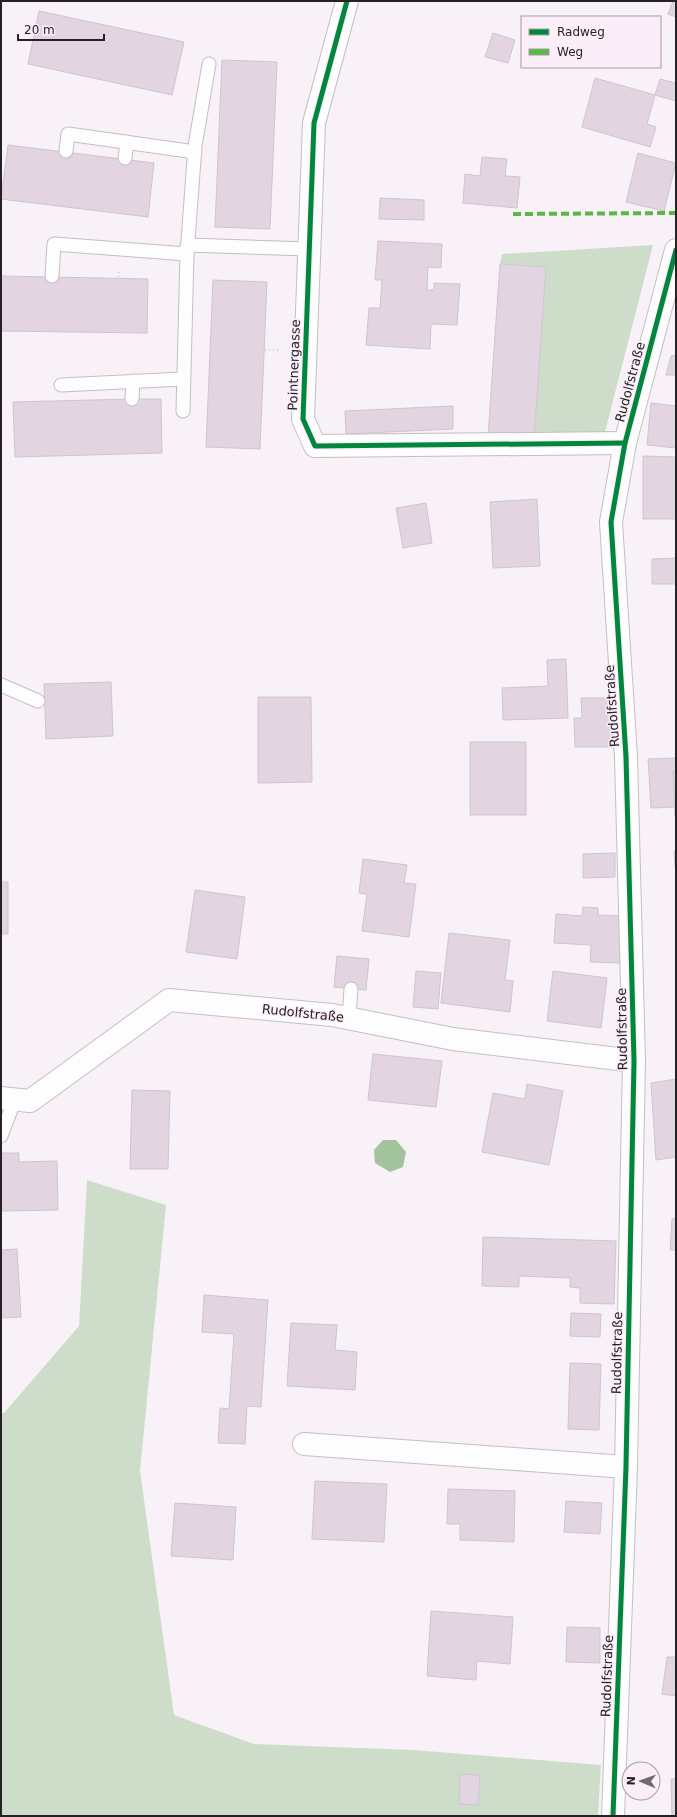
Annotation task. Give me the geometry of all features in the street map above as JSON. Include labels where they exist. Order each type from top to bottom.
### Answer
[{"type":"street","name":"Pointnergasse","points":[[347,1],[314,123],[303,419],[315,446],[625,443]]},
{"type":"street","name":"Rudolfstraße","points":[[613,1816],[626,1467],[634,1060],[626,757],[611,522],[625,443],[676,250]]},
{"type":"street","name":"Rudolfstraße","points":[[8,1098],[30,1101],[169,1000],[332,1015],[453,1039],[634,1060]]},
{"type":"street","points":[[304,1444],[626,1467]]},
{"type":"lane","points":[[183,411],[187,250],[194,152],[209,64]]},
{"type":"lane","points":[[66,151],[68,134],[194,152]]},
{"type":"lane","points":[[125,158],[127,142]]},
{"type":"lane","points":[[52,276],[54,244],[187,250],[309,249]]},
{"type":"lane","points":[[62,385],[183,379]]},
{"type":"lane","points":[[132,399],[133,381]]},
{"type":"lane","points":[[1,685],[38,701]]},
{"type":"lane","points":[[349,1018],[351,988]]},
{"type":"lane","points":[[1,1136],[8,1098]]},
{"type":"shaded area","points":[[653,245],[605,432],[534,439],[546,267],[500,264],[502,254]]},
{"type":"shaded area","points":[[383,1140],[396,1140],[406,1152],[403,1167],[390,1172],[375,1163],[374,1150]]},
{"type":"shaded area","points":[[87,1180],[166,1205],[140,1471],[174,1715],[254,1744],[413,1750],[601,1765],[598,1816],[1,1816],[1,1413],[4,1413],[79,1326]]},
{"type":"building","points":[[673,1],[676,1],[676,17],[668,14]]},
{"type":"building","points":[[39,11],[184,42],[172,95],[28,64]]},
{"type":"building","points":[[493,33],[515,40],[508,63],[485,57]]},
{"type":"building","points":[[222,60],[277,62],[270,229],[215,227]]},
{"type":"building","points":[[595,78],[655,95],[647,124],[656,127],[650,147],[582,127]]},
{"type":"building","points":[[660,79],[676,83],[676,101],[655,95]]},
{"type":"building","points":[[8,145],[154,163],[148,217],[1,199]]},
{"type":"building","points":[[638,153],[676,163],[664,211],[626,202]]},
{"type":"building","points":[[482,157],[507,159],[505,176],[520,177],[517,208],[463,203],[465,174],[480,176]]},
{"type":"building","points":[[380,198],[424,200],[424,220],[379,219]]},
{"type":"building","points":[[378,241],[442,244],[441,268],[428,267],[427,290],[434,290],[434,283],[460,284],[457,325],[431,324],[430,349],[366,345],[369,308],[380,308],[382,280],[375,280]]},
{"type":"building","points":[[500,264],[546,267],[534,439],[488,436]]},
{"type":"building","points":[[1,276],[148,279],[147,333],[1,331]]},
{"type":"building","points":[[213,280],[267,282],[260,449],[206,447]]},
{"type":"building","points":[[676,355],[676,375],[666,375],[671,356]]},
{"type":"building","points":[[161,399],[162,453],[15,457],[13,402]]},
{"type":"building","points":[[651,403],[676,406],[676,448],[647,445]]},
{"type":"building","points":[[453,406],[453,429],[346,434],[345,411]]},
{"type":"building","points":[[643,456],[676,457],[676,519],[643,519]]},
{"type":"building","points":[[537,499],[540,566],[493,568],[490,502]]},
{"type":"building","points":[[426,503],[432,543],[403,548],[396,508]]},
{"type":"building","points":[[676,558],[676,584],[652,584],[652,559]]},
{"type":"building","points":[[566,659],[568,718],[503,720],[502,688],[548,686],[547,660]]},
{"type":"building","points":[[111,682],[113,736],[46,739],[44,684]]},
{"type":"building","points":[[258,697],[311,697],[312,782],[258,783]]},
{"type":"building","points":[[581,698],[614,698],[615,747],[575,747],[574,718],[582,718]]},
{"type":"building","points":[[470,742],[526,742],[526,815],[470,815]]},
{"type":"building","points":[[676,758],[676,772],[673,772],[676,807],[651,808],[648,759]]},
{"type":"building","points":[[673,772],[676,772],[676,816],[675,816]]},
{"type":"building","points":[[674,851],[676,851],[676,879]]},
{"type":"building","points":[[615,853],[615,877],[583,878],[583,854]]},
{"type":"building","points":[[363,859],[407,865],[404,883],[416,884],[409,937],[362,931],[367,894],[359,893]]},
{"type":"building","points":[[1,882],[8,882],[8,934],[1,934]]},
{"type":"building","points":[[195,890],[245,897],[237,959],[186,952]]},
{"type":"building","points":[[583,907],[598,908],[598,915],[622,916],[620,963],[590,962],[591,945],[554,943],[556,914],[582,916]]},
{"type":"building","points":[[449,933],[510,940],[505,980],[513,981],[510,1012],[441,1003]]},
{"type":"building","points":[[337,956],[369,959],[366,990],[334,987]]},
{"type":"building","points":[[416,971],[441,973],[438,1009],[413,1007]]},
{"type":"building","points":[[553,971],[607,978],[601,1028],[547,1021]]},
{"type":"building","points":[[373,1054],[442,1061],[436,1107],[368,1100]]},
{"type":"building","points":[[676,1079],[676,1157],[656,1160],[651,1083]]},
{"type":"building","points":[[527,1084],[563,1091],[549,1165],[482,1152],[493,1093],[525,1099]]},
{"type":"building","points":[[132,1090],[170,1091],[168,1169],[130,1169]]},
{"type":"building","points":[[1,1153],[19,1153],[19,1162],[57,1161],[58,1210],[1,1211]]},
{"type":"building","points":[[676,1218],[676,1250],[670,1250],[672,1219]]},
{"type":"building","points":[[483,1237],[616,1241],[614,1304],[580,1303],[580,1288],[570,1287],[570,1278],[519,1276],[519,1287],[482,1286]]},
{"type":"building","points":[[17,1249],[21,1317],[1,1318],[1,1250]]},
{"type":"building","points":[[204,1295],[268,1300],[261,1407],[247,1406],[245,1444],[218,1443],[220,1408],[229,1409],[234,1334],[202,1332]]},
{"type":"building","points":[[571,1313],[601,1314],[600,1337],[570,1336]]},
{"type":"building","points":[[291,1323],[337,1325],[335,1350],[357,1352],[355,1390],[287,1386]]},
{"type":"building","points":[[570,1363],[601,1364],[599,1430],[568,1429]]},
{"type":"building","points":[[315,1481],[387,1484],[384,1542],[312,1539]]},
{"type":"building","points":[[448,1489],[515,1491],[514,1542],[460,1540],[460,1524],[447,1524]]},
{"type":"building","points":[[566,1501],[602,1503],[600,1534],[564,1532]]},
{"type":"building","points":[[175,1503],[236,1507],[233,1560],[171,1556]]},
{"type":"building","points":[[431,1611],[513,1617],[510,1664],[477,1661],[476,1680],[427,1676]]},
{"type":"building","points":[[567,1627],[600,1628],[600,1663],[566,1662]]},
{"type":"building","points":[[667,1657],[676,1657],[676,1696],[662,1694]]},
{"type":"building","points":[[460,1774],[480,1775],[478,1805],[459,1804]]},
{"type":"building","points":[[671,1779],[676,1779],[676,1816],[672,1816]]},
{"type":"marked path","points":[[513,214],[676,213]]},
{"type":"cycle path","points":[[347,1],[314,123],[303,419],[315,446],[625,443]]},
{"type":"cycle path","points":[[613,1816],[626,1467],[634,1061],[626,757],[611,522],[625,443],[676,250]]}]
